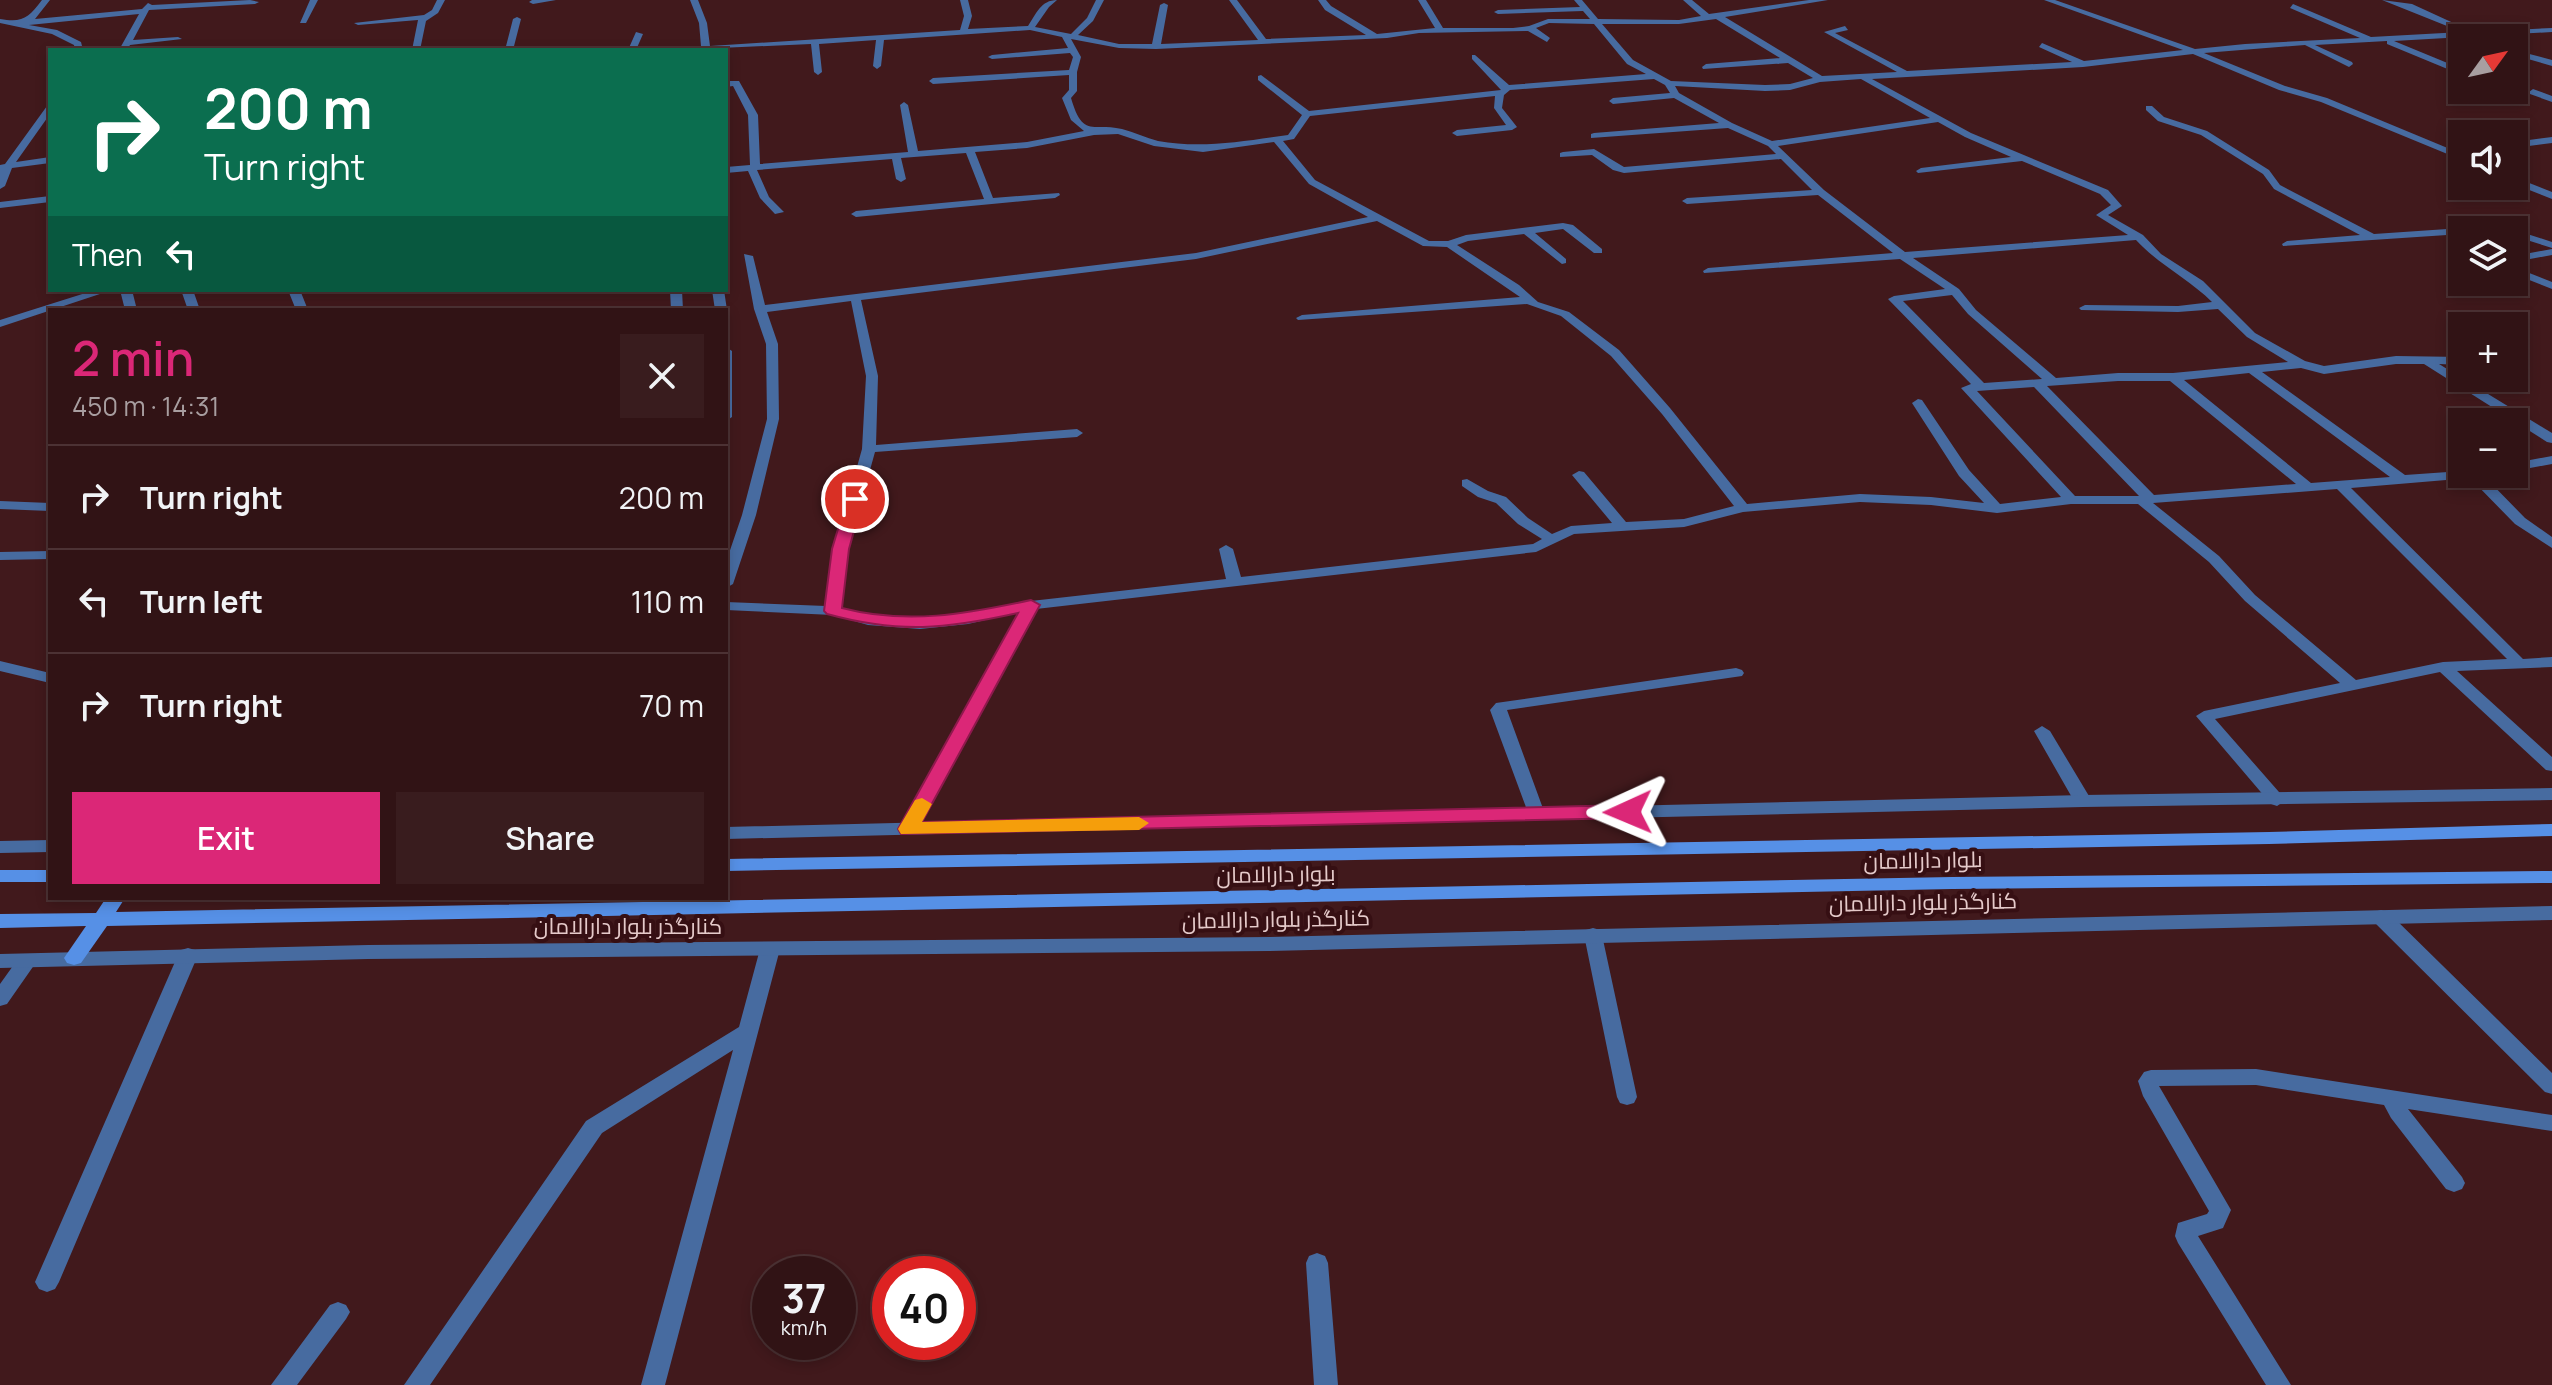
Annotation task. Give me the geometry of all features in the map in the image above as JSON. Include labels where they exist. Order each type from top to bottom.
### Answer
[{"type":"main road","name":"بلوار دارالامان","points":[[728,865],[2269,838],[2552,830]]},
{"type":"main road","points":[[0,876],[48,876]]},
{"type":"main road","name":"بلوار دارالامان","points":[[0,921],[1952,883],[2552,877]]},
{"type":"main road","points":[[74,958],[115,900]]},
{"type":"street","points":[[25,22],[46,0]]},
{"type":"street","points":[[303,21],[314,0]]},
{"type":"street","points":[[358,23],[424,17],[435,11],[441,0]]},
{"type":"street","points":[[533,2],[552,0]]},
{"type":"street","points":[[694,0],[703,23],[706,48]]},
{"type":"street","points":[[963,32],[968,16],[964,0]]},
{"type":"street","points":[[1030,28],[1053,0]]},
{"type":"street","points":[[1069,35],[1090,19],[1100,0]]},
{"type":"street","points":[[1322,0],[1328,8],[1375,37]]},
{"type":"street","points":[[1422,0],[1441,31]]},
{"type":"street","points":[[1489,0],[1513,30]]},
{"type":"street","points":[[1578,0],[1630,62],[1669,83],[1765,88],[1790,87],[1820,79],[2083,64],[2192,51],[2448,38]]},
{"type":"street","points":[[1687,0],[1707,17],[1716,16],[1724,20],[1820,79]]},
{"type":"street","points":[[722,48],[1030,28],[1119,46],[1156,47],[1441,31],[1513,30],[1548,21],[1597,24],[1618,21],[1679,22],[1824,0]]},
{"type":"street","points":[[2048,0],[2192,51],[2448,151]]},
{"type":"street","points":[[2386,0],[2451,24]]},
{"type":"street","points":[[1233,1],[1263,41]]},
{"type":"street","points":[[1233,1],[1244,1]]},
{"type":"street","points":[[0,21],[25,22],[147,6],[255,2]]},
{"type":"street","points":[[1156,47],[1164,5]]},
{"type":"street","points":[[125,46],[147,6]]},
{"type":"street","points":[[2293,6],[2373,40]]},
{"type":"street","points":[[1498,12],[1585,9]]},
{"type":"street","points":[[416,48],[424,17]]},
{"type":"street","points":[[510,48],[517,19]]},
{"type":"street","points":[[25,22],[68,38],[78,44],[79,48]]},
{"type":"street","points":[[1530,28],[1547,40]]},
{"type":"street","points":[[1845,28],[1828,32],[1905,73]]},
{"type":"street","points":[[2528,32],[2552,30]]},
{"type":"street","points":[[633,48],[639,34]]},
{"type":"street","points":[[1069,35],[1077,57],[1073,91],[1066,98],[1076,122],[1094,132]]},
{"type":"street","points":[[877,66],[880,37]]},
{"type":"street","points":[[125,46],[178,39]]},
{"type":"street","points":[[2385,40],[2448,66]]},
{"type":"street","points":[[815,42],[818,72]]},
{"type":"street","points":[[2304,43],[2349,64]]},
{"type":"street","points":[[2042,45],[2083,64]]},
{"type":"street","points":[[992,57],[1072,50]]},
{"type":"street","points":[[2528,56],[2552,63]]},
{"type":"street","points":[[1475,57],[1506,90]]},
{"type":"street","points":[[1706,67],[1790,60]]},
{"type":"street","points":[[933,81],[1073,72]]},
{"type":"street","points":[[1261,78],[1307,114],[1657,76]]},
{"type":"street","points":[[1862,76],[1968,135],[2104,192],[2117,206],[2101,215],[2139,237],[2157,256],[2199,283],[2251,335],[2301,364],[2324,370],[2396,360],[2415,359],[2429,363],[2552,439]]},
{"type":"street","points":[[728,84],[736,83],[752,111],[754,168],[765,198],[779,212]]},
{"type":"street","points":[[1669,83],[1675,95],[1771,144],[1820,192],[1903,256],[1955,291],[1972,312],[2051,380]]},
{"type":"street","points":[[1457,133],[1512,127],[1498,108],[1500,94],[1506,90]]},
{"type":"street","points":[[2533,92],[2552,99]]},
{"type":"street","points":[[1613,101],[1675,95]]},
{"type":"street","points":[[904,105],[914,156]]},
{"type":"street","points":[[2149,108],[2161,119],[2204,133],[2266,172],[2277,187],[2373,238]]},
{"type":"street","points":[[0,186],[4,166],[48,111]]},
{"type":"street","points":[[728,170],[970,151],[1027,145],[1094,132],[1119,131],[1154,143],[1203,149],[1291,137],[1307,114]]},
{"type":"street","points":[[1771,144],[1941,119]]},
{"type":"street","points":[[1594,136],[1729,125]]},
{"type":"street","points":[[1277,140],[1312,182],[1427,244],[1449,244],[1466,238],[1566,226],[1598,251]]},
{"type":"street","points":[[2528,143],[2552,140]]},
{"type":"street","points":[[2440,148],[2448,147]]},
{"type":"street","points":[[970,151],[990,202]]},
{"type":"street","points":[[1563,155],[1594,152],[1616,168],[1624,170],[1784,156]]},
{"type":"street","points":[[896,157],[901,179]]},
{"type":"street","points":[[1921,171],[2024,158]]},
{"type":"street","points":[[4,166],[48,160]]},
{"type":"street","points":[[2528,186],[2552,196]]},
{"type":"street","points":[[1687,201],[1820,192]]},
{"type":"street","points":[[856,214],[1055,195]]},
{"type":"street","points":[[0,205],[48,199]]},
{"type":"street","points":[[760,309],[1196,256],[1376,218]]},
{"type":"street","points":[[1527,231],[1562,261]]},
{"type":"street","points":[[2287,244],[2448,232]]},
{"type":"street","points":[[1708,271],[2139,237]]},
{"type":"street","points":[[2528,238],[2551,245]]},
{"type":"street","points":[[1449,244],[1515,287],[1529,300],[1565,314],[1615,353],[1743,508]]},
{"type":"street","points":[[2528,254],[2551,245]]},
{"type":"street","points":[[728,578],[749,515],[773,419],[772,344],[748,256]]},
{"type":"street","points":[[2528,276],[2552,286]]},
{"type":"street","points":[[1955,291],[1894,299],[1979,385]]},
{"type":"street","points":[[50,308],[100,292]]},
{"type":"street","points":[[833,611],[841,549],[869,449],[872,376],[855,296]]},
{"type":"street","points":[[1302,318],[1529,300]]},
{"type":"street","points":[[2085,308],[2178,309],[2222,305]]},
{"type":"street","points":[[0,324],[48,309]]},
{"type":"street","points":[[2429,363],[2448,362]]},
{"type":"street","points":[[2071,500],[1967,388],[2051,380],[2173,377],[2301,364]]},
{"type":"street","points":[[2251,369],[2403,480]]},
{"type":"street","points":[[2173,377],[2307,486]]},
{"type":"street","points":[[2036,382],[2145,500],[2214,559],[2250,598],[2351,684]]},
{"type":"street","points":[[1918,403],[1964,473],[1997,509]]},
{"type":"street","points":[[869,449],[1077,433]]},
{"type":"street","points":[[2528,464],[2552,460]]},
{"type":"street","points":[[1579,475],[1623,528]]},
{"type":"street","points":[[728,606],[833,611],[868,620],[920,624],[968,619],[1031,605],[1536,548],[1571,530],[1684,523],[1743,508],[1860,498],[1931,501],[1997,509],[2071,500],[2145,500],[2448,476]]},
{"type":"street","points":[[1467,483],[1483,494],[1501,500],[1523,521],[1552,540]]},
{"type":"street","points":[[2340,484],[2519,663]]},
{"type":"street","points":[[2488,488],[2520,521],[2552,544]]},
{"type":"street","points":[[0,505],[48,507]]},
{"type":"street","points":[[1226,549],[1234,580]]},
{"type":"street","points":[[0,556],[48,555]]},
{"type":"street","points":[[908,829],[1031,605]]},
{"type":"street","points":[[2277,800],[2204,716],[2443,667],[2552,662]]},
{"type":"street","points":[[0,666],[48,678]]},
{"type":"street","points":[[2443,667],[2552,766]]},
{"type":"street","points":[[1536,814],[1498,710],[1502,706],[1736,673]]},
{"type":"street","points":[[2042,731],[2083,801]]},
{"type":"street","points":[[728,833],[2083,801],[2552,794]]},
{"type":"street","points":[[0,847],[48,846]]},
{"type":"street","name":"کنارگذر بلوار دارالامان","points":[[0,961],[188,955],[1269,944],[2552,913]]},
{"type":"street","points":[[2381,917],[2552,1086]]},
{"type":"street","points":[[1593,935],[1627,1097]]},
{"type":"street","points":[[653,1385],[770,949]]},
{"type":"street","points":[[47,1282],[188,955]]},
{"type":"street","points":[[0,999],[27,961]]},
{"type":"street","points":[[416,1385],[594,1127],[746,1032]]},
{"type":"street","points":[[2279,1385],[2186,1236],[2186,1230],[2215,1221],[2220,1210],[2150,1090],[2148,1081],[2151,1078],[2256,1077],[2552,1123]]},
{"type":"street","points":[[2391,1097],[2398,1112],[2454,1183]]},
{"type":"street","points":[[1317,1263],[1326,1385]]},
{"type":"street","points":[[283,1385],[338,1312]]},
{"type":"slow traffic","points":[[922,804],[908,829],[1139,823]]},
{"type":"route","points":[[855,499],[841,549],[833,611],[868,620],[920,624],[968,619],[1031,605],[908,829],[1628,812]]}]
